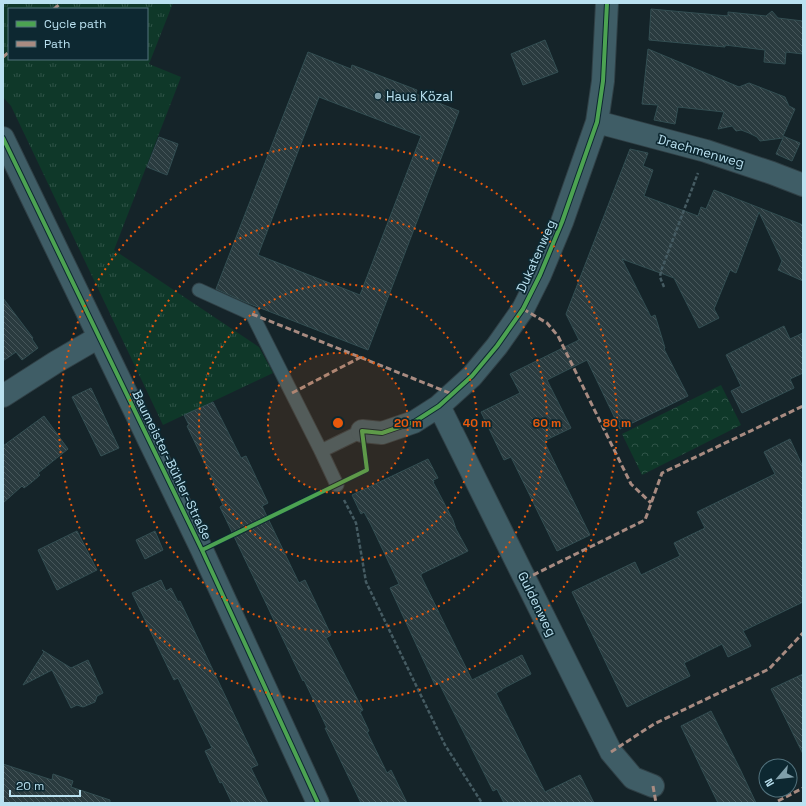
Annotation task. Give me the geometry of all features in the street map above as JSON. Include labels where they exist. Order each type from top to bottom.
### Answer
[{"type":"street","name":"Dukatenweg","points":[[362,431],[382,434],[414,422],[440,406],[472,376],[497,346],[523,309],[540,275],[562,222],[597,122],[603,81],[607,3]]},
{"type":"street","name":"Drachmenweg","points":[[597,122],[706,150],[803,185]]},
{"type":"street","name":"Baumeister-Bühler-Straße","points":[[3,138],[202,550],[318,803]]},
{"type":"street","points":[[3,396],[56,362],[99,337]]},
{"type":"street","name":"Guldenweg","points":[[440,406],[611,752],[633,778],[653,786]]},
{"type":"lane","points":[[199,290],[252,314],[337,485]]},
{"type":"lane","points":[[321,451],[362,431]]},
{"type":"path","points":[[664,287],[660,277],[661,271],[706,150]]},
{"type":"path","points":[[337,485],[356,523],[366,582],[445,745],[482,803]]},
{"type":"green space","points":[[3,3],[173,3],[149,64],[181,77],[114,250],[259,347],[273,373],[163,425],[11,106],[3,97]]},
{"type":"green space","points":[[721,385],[741,425],[642,475],[622,434]]},
{"type":"building","points":[[651,9],[728,16],[728,12],[766,16],[772,11],[778,18],[803,21],[803,54],[786,52],[785,64],[764,62],[765,50],[725,45],[725,47],[649,40]]},
{"type":"building","points":[[545,40],[558,72],[523,85],[511,54]]},
{"type":"building","points":[[648,49],[739,87],[749,83],[785,97],[789,106],[795,109],[783,136],[800,143],[792,161],[776,154],[783,138],[760,141],[757,137],[749,133],[741,130],[736,131],[732,126],[718,129],[724,112],[678,107],[675,124],[654,120],[658,105],[642,104]]},
{"type":"building","points":[[308,52],[351,69],[352,65],[417,90],[416,94],[459,111],[368,350],[245,302],[216,289]],"holes":[[[319,97],[421,136],[360,295],[258,255]]]},
{"type":"building","points":[[159,137],[178,144],[167,175],[147,167]]},
{"type":"building","points":[[630,149],[648,153],[643,166],[653,170],[644,196],[698,216],[701,207],[706,209],[714,190],[803,225],[803,281],[778,270],[782,261],[759,212],[736,273],[730,270],[714,309],[719,318],[699,328],[674,278],[622,259],[651,317],[655,315],[665,348],[664,349],[688,396],[620,429],[587,360],[547,380],[571,428],[544,441],[590,535],[557,551],[511,457],[504,460],[481,412],[520,393],[510,374],[579,340],[566,314]]},
{"type":"building","points":[[3,298],[33,338],[32,339],[38,348],[22,360],[16,352],[3,361]]},
{"type":"building","points":[[784,326],[790,339],[803,333],[803,373],[790,379],[794,388],[742,413],[731,391],[741,386],[726,355]]},
{"type":"building","points":[[91,388],[119,448],[101,456],[72,397]]},
{"type":"building","points":[[213,402],[241,458],[246,456],[268,503],[262,506],[299,583],[305,580],[331,635],[326,638],[363,710],[360,712],[369,731],[367,732],[387,773],[391,770],[407,803],[361,803],[325,728],[327,728],[220,507],[223,505],[213,483],[214,482],[187,426],[189,425],[184,415]]},
{"type":"building","points":[[44,416],[68,449],[38,473],[40,475],[32,482],[24,488],[22,486],[3,503],[3,446]]},
{"type":"building","points":[[790,439],[803,467],[803,602],[743,631],[751,646],[728,657],[722,644],[684,663],[690,676],[627,707],[572,592],[635,562],[641,575],[680,556],[674,543],[705,528],[697,512],[775,474],[764,452]]},
{"type":"building","points":[[428,459],[438,478],[433,480],[433,482],[468,551],[421,574],[421,576],[472,680],[522,655],[531,674],[496,693],[545,792],[580,775],[594,803],[504,803],[497,789],[493,791],[439,683],[435,685],[390,588],[399,584],[371,525],[364,512],[361,514],[352,495]]},
{"type":"building","points":[[77,531],[97,570],[57,590],[38,550]]},
{"type":"building","points":[[155,531],[163,550],[145,559],[136,540]]},
{"type":"building","points":[[161,580],[166,591],[171,588],[178,602],[180,601],[192,626],[258,765],[251,768],[268,803],[232,803],[222,782],[220,783],[205,751],[212,748],[178,678],[174,680],[132,593]]},
{"type":"building","points":[[42,650],[71,668],[88,660],[103,693],[97,696],[95,702],[83,707],[77,705],[71,708],[52,670],[23,685],[44,652]]},
{"type":"building","points":[[803,674],[803,754],[771,689]]},
{"type":"building","points":[[711,711],[756,803],[718,803],[681,726]]},
{"type":"building","points":[[3,764],[52,780],[53,774],[73,781],[71,787],[110,800],[110,803],[3,803]]},
{"type":"marked path","points":[[55,8],[61,3]]},
{"type":"marked path","points":[[3,57],[8,53]]},
{"type":"marked path","points":[[523,309],[547,323],[558,336],[631,484],[651,503]]},
{"type":"marked path","points":[[252,314],[452,394]]},
{"type":"marked path","points":[[292,393],[361,357]]},
{"type":"marked path","points":[[525,579],[645,520],[662,473],[803,406]]},
{"type":"marked path","points":[[611,752],[654,724],[769,669],[803,633]]},
{"type":"marked path","points":[[653,786],[656,803]]},
{"type":"marked path","points":[[778,801],[803,788]]},
{"type":"cycle path","points":[[202,550],[367,470],[362,431],[382,433],[414,422],[439,406],[472,376],[497,346],[523,309],[540,275],[562,222],[597,122],[603,81],[607,3]]},
{"type":"cycle path","points":[[3,138],[202,550],[318,803]]},
{"type":"place","name":"Haus Közal","points":[[378,96]]}]
